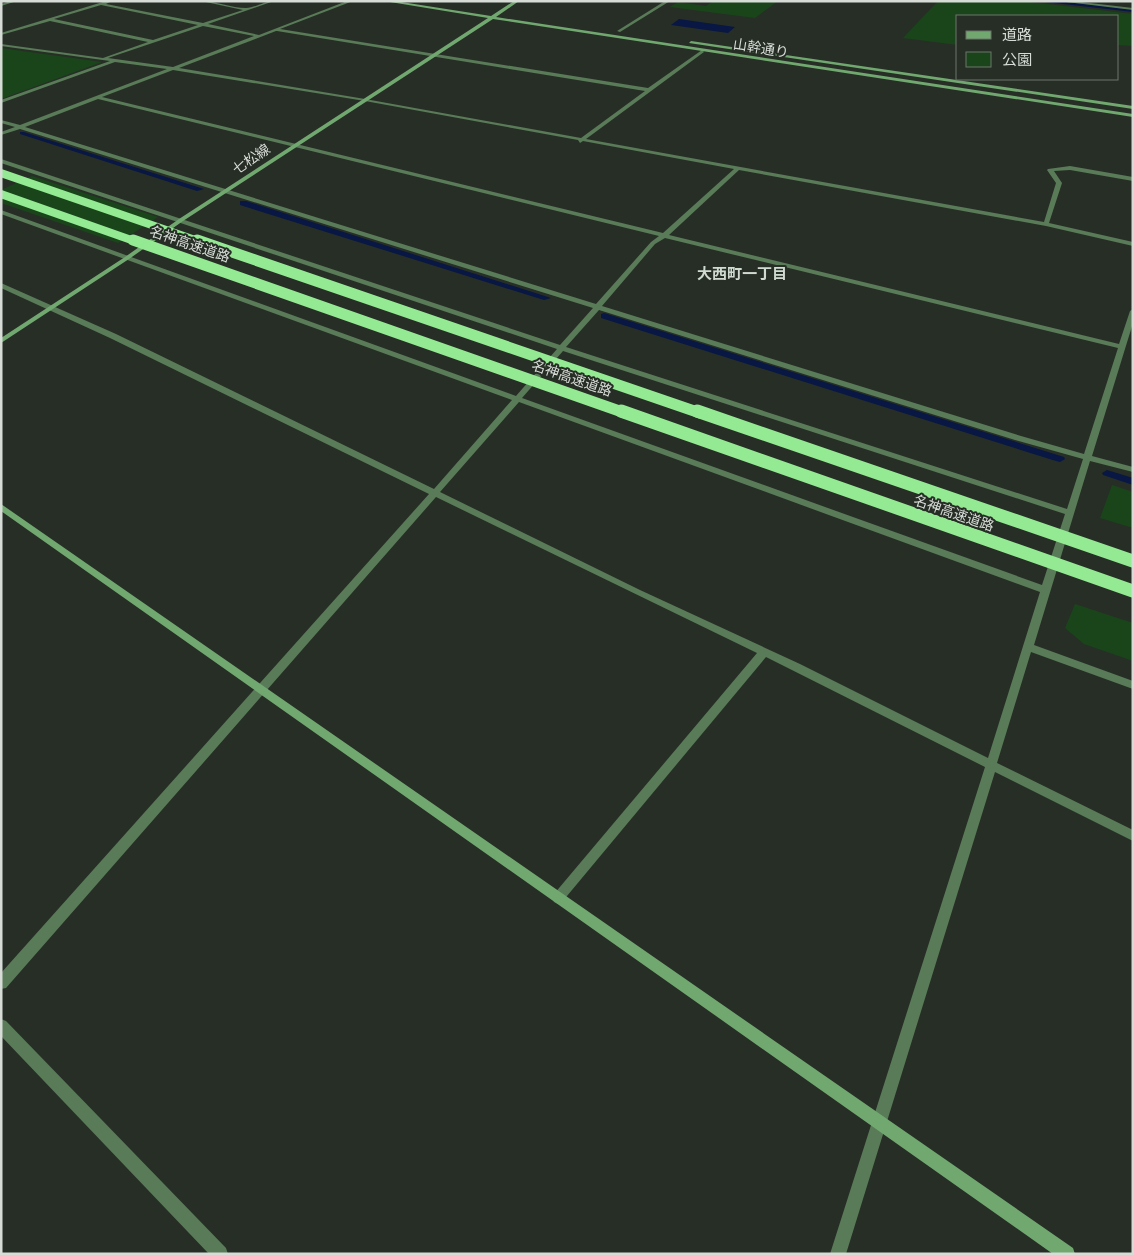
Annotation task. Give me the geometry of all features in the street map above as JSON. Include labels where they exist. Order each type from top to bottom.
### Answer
[{"type":"highway","name":"名神高速道路","points":[[1,173],[1133,561]]},
{"type":"highway","name":"名神高速道路","points":[[1,194],[1133,591]]},
{"type":"street","points":[[1,5],[15,1]]},
{"type":"street","points":[[1,34],[111,1]]},
{"type":"street","points":[[203,1],[248,10]]},
{"type":"street","points":[[102,59],[272,1]]},
{"type":"street","points":[[1,134],[351,1]]},
{"type":"street","name":"山幹通り","points":[[386,1],[1133,116]]},
{"type":"street","name":"七松線","points":[[1,341],[181,220],[436,56],[517,1]]},
{"type":"street","points":[[619,31],[668,1]]},
{"type":"street","points":[[1060,1],[1133,9]]},
{"type":"street","points":[[101,4],[260,36]]},
{"type":"street","name":"山幹通り","points":[[482,10],[1133,108]]},
{"type":"street","points":[[50,19],[153,42]]},
{"type":"street","points":[[277,30],[649,90]]},
{"type":"street","points":[[1,45],[173,69],[365,100],[1046,224],[1133,244]]},
{"type":"street","points":[[580,140],[702,51]]},
{"type":"street","points":[[1,102],[116,61]]},
{"type":"street","points":[[98,98],[1122,347]]},
{"type":"street","points":[[1,121],[1018,438],[1133,470]]},
{"type":"street","points":[[1,160],[561,348],[1070,513]]},
{"type":"street","points":[[1,983],[260,689],[360,579],[653,243],[738,168]]},
{"type":"street","points":[[1046,224],[1059,183],[1050,170],[1070,168],[1133,179]]},
{"type":"street","points":[[1,212],[1046,590]]},
{"type":"street","points":[[1,285],[122,340],[764,652],[1133,836]]},
{"type":"street","points":[[838,1254],[1133,311]]},
{"type":"street","points":[[1,507],[1066,1254]]},
{"type":"street","points":[[1028,646],[1133,685]]},
{"type":"street","points":[[558,898],[764,652]]},
{"type":"street","points":[[1,1026],[220,1254]]},
{"type":"green space","points":[[713,1],[778,1],[755,18],[670,7],[678,2],[706,6]]},
{"type":"green space","points":[[938,1],[1022,1],[1133,14],[1133,46],[1119,45],[1119,15],[956,15],[956,45],[903,38]]},
{"type":"green space","points":[[1,48],[102,62],[1,99]]},
{"type":"green space","points":[[32,176],[158,217],[118,243],[1,203],[1,190]]},
{"type":"green space","points":[[1112,485],[1133,492],[1133,528],[1100,518]]},
{"type":"green space","points":[[1075,604],[1133,623],[1133,661],[1084,644],[1065,628]]},
{"type":"water","points":[[679,19],[735,27],[728,33],[671,25]]},
{"type":"waterway","points":[[1039,1],[1133,11]]},
{"type":"waterway","points":[[22,133],[200,189]]},
{"type":"waterway","points":[[243,203],[547,298]]},
{"type":"waterway","points":[[604,316],[1060,459]]},
{"type":"waterway","points":[[1107,473],[1133,482]]},
{"type":"district","name":"大西町一丁目","points":[[742,273]]}]
